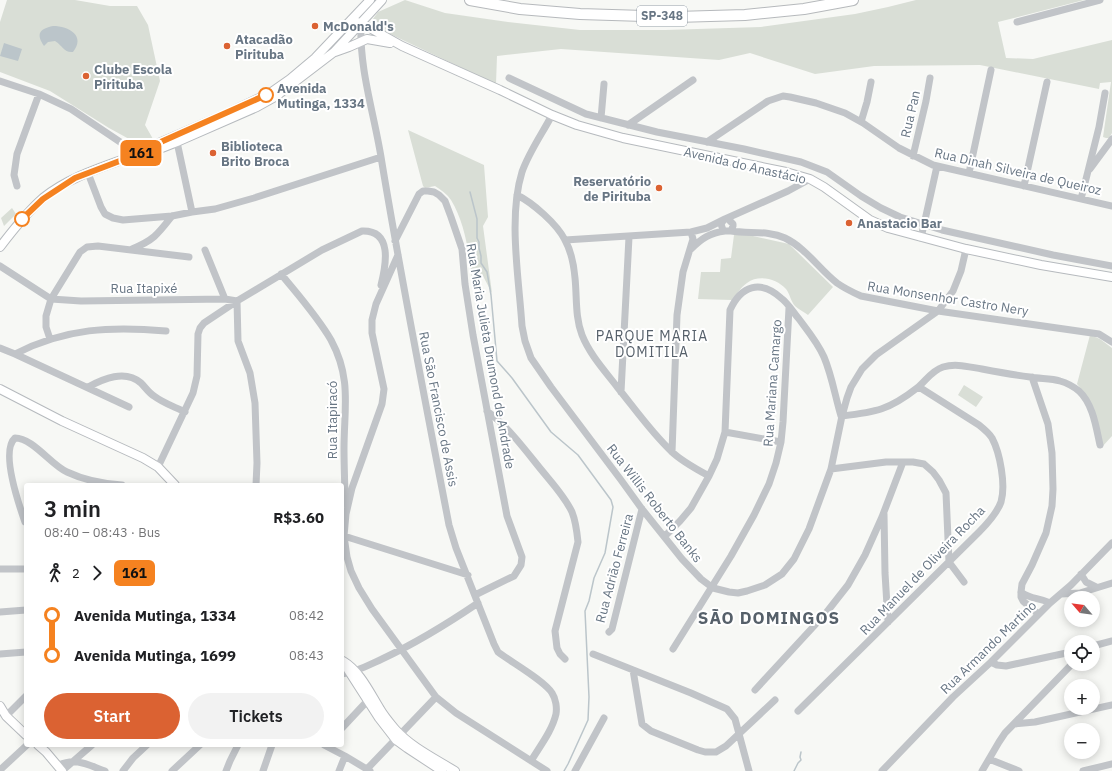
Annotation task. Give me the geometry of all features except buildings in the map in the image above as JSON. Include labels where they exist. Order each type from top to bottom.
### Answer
[{"type":"highway","name":"SP-348","points":[[470,0],[520,9],[580,14],[676,17],[746,15],[804,9],[853,0]]},
{"type":"main road","points":[[140,153],[147,153],[177,142],[257,107],[275,97],[334,52],[361,23],[370,0]]},
{"type":"main road","points":[[0,247],[16,226],[43,199],[75,178],[140,153],[145,149],[270,93],[307,65],[352,20],[367,8],[382,0]]},
{"type":"main road","name":"Avenida do Anastácio","points":[[352,20],[361,23],[402,46],[552,115],[578,125],[623,138],[786,172],[810,179],[824,186],[870,220],[888,228],[921,238],[966,250],[1112,278]]},
{"type":"main road","points":[[334,52],[333,45],[340,32]]},
{"type":"main road","name":"Avenida do Anastácio","points":[[334,52],[367,39],[402,46]]},
{"type":"main road","points":[[0,389],[62,422],[126,449],[158,467],[173,483]]},
{"type":"main road","points":[[344,662],[349,673],[370,698],[379,718],[399,737],[407,748],[442,771]]},
{"type":"main road","points":[[0,706],[6,716],[24,733]]},
{"type":"main road","points":[[399,737],[455,771]]},
{"type":"main road","points":[[40,747],[61,769]]},
{"type":"street","points":[[1017,22],[1100,0]]},
{"type":"street","name":"Rua São Francisco de Assis","points":[[361,23],[360,43],[362,61],[449,525],[456,548],[498,652],[547,687],[555,699],[556,715],[531,761]]},
{"type":"street","points":[[969,173],[991,70]]},
{"type":"street","name":"Avenida do Anastácio","points":[[509,78],[586,114],[628,125],[801,162],[827,172],[861,196],[900,217],[942,230],[1038,252],[1112,266]]},
{"type":"street","name":"Rua Pan","points":[[913,156],[930,78]]},
{"type":"street","points":[[628,125],[693,80]]},
{"type":"street","points":[[0,81],[39,94],[71,109],[140,153]]},
{"type":"street","points":[[861,122],[871,82]]},
{"type":"street","points":[[1024,186],[1047,82]]},
{"type":"street","points":[[601,118],[604,84]]},
{"type":"street","points":[[1081,199],[1105,93]]},
{"type":"street","points":[[17,186],[14,175],[17,154],[39,94]]},
{"type":"street","name":"Rua Dinah Silveira de Queiroz","points":[[707,142],[768,101],[783,96],[799,98],[816,102],[845,113],[913,156],[938,166],[1112,206]]},
{"type":"street","name":"Rua Willis Roberto Banks","points":[[552,115],[529,155],[522,172],[517,195],[515,230],[522,326],[525,341],[531,358],[551,387],[642,509],[682,559],[700,579],[713,588],[738,593],[765,585],[782,574],[794,560],[809,529],[831,469],[842,416],[851,387],[862,369],[876,354],[938,311],[953,291],[961,271],[966,250]]},
{"type":"street","points":[[1088,172],[1112,139]]},
{"type":"street","points":[[177,142],[192,212]]},
{"type":"street","points":[[88,173],[100,207],[105,214],[113,218],[123,220],[172,216],[215,209],[381,157]]},
{"type":"street","points":[[921,238],[938,166]]},
{"type":"street","points":[[691,249],[702,238],[728,225],[742,212],[810,179]]},
{"type":"street","name":"Rua Maria Julieta Drumond de Andrade","points":[[396,241],[419,194],[428,190],[439,195],[445,201],[462,249],[469,313],[507,516],[522,558],[521,565],[514,576],[475,595]]},
{"type":"street","points":[[517,195],[536,207],[552,223],[565,240],[572,260],[575,277],[578,323],[582,336],[590,352],[654,433],[672,452],[709,476]]},
{"type":"street","points":[[130,250],[154,238],[172,216]]},
{"type":"street","points":[[565,240],[695,232],[728,225]]},
{"type":"street","name":"Rua Monsenhor Castro Nery","points":[[728,225],[751,232],[759,232],[785,238],[798,246],[836,282],[851,292],[861,296],[938,311],[1099,334],[1112,342]]},
{"type":"street","points":[[158,467],[193,394],[197,376],[198,334],[204,323],[237,301],[329,246],[356,233],[367,231],[380,237],[384,245],[386,264],[372,320],[372,333],[384,389],[382,404],[352,488],[346,514],[344,536],[351,571],[359,588],[436,697],[456,713],[547,771]]},
{"type":"street","points":[[695,232],[708,235]]},
{"type":"street","points":[[672,452],[677,315],[683,272],[695,232]]},
{"type":"street","points":[[621,392],[629,236]]},
{"type":"street","points":[[50,338],[46,327],[46,316],[51,299],[75,259],[80,252],[87,247],[98,246],[189,257]]},
{"type":"street","points":[[205,250],[225,299]]},
{"type":"street","points":[[376,304],[398,255]]},
{"type":"street","points":[[0,266],[51,299]]},
{"type":"street","name":"Rua Itapiracó","points":[[281,274],[319,322],[331,340],[341,363],[346,387],[344,449],[346,514]]},
{"type":"street","points":[[665,536],[680,522],[691,508],[709,476],[716,459],[725,432],[730,310],[742,292],[754,287],[765,289],[777,294],[813,337],[823,356],[842,416],[864,414],[886,408],[902,400],[919,387],[934,371],[950,365],[967,366],[1060,381],[1073,387],[1080,392],[1088,404],[1100,445]]},
{"type":"street","name":"Rua Itapixé","points":[[51,299],[81,301],[225,299],[237,301]]},
{"type":"street","points":[[237,301],[238,341],[250,373],[255,403],[256,483]]},
{"type":"street","name":"Rua Mariana Camargo","points":[[673,649],[713,588],[754,515],[776,464],[781,442],[783,422],[789,308]]},
{"type":"street","points":[[15,354],[50,338],[97,329],[114,328],[166,331]]},
{"type":"street","points":[[0,348],[129,407]]},
{"type":"street","points":[[88,387],[110,378],[124,376],[131,377],[140,382],[154,397],[185,412]]},
{"type":"street","points":[[1032,377],[1048,424],[1052,453],[1053,489],[1052,506],[1046,532],[1022,584],[1021,592],[1023,601],[1038,614]]},
{"type":"street","name":"Rua Manuel de Oliveira Rocha","points":[[798,711],[981,530],[999,508],[1002,497],[1000,465],[995,445],[986,430],[919,387]]},
{"type":"street","points":[[487,411],[512,433],[563,496],[572,514],[578,542],[555,632],[555,642],[557,648],[565,659]]},
{"type":"street","points":[[725,432],[781,442]]},
{"type":"street","points":[[24,519],[12,481],[8,460],[9,445],[15,438],[21,439],[34,447],[58,467],[67,472],[78,477],[104,483]]},
{"type":"street","points":[[755,690],[826,613],[848,585],[865,555],[902,462]]},
{"type":"street","points":[[831,469],[866,464],[902,462],[924,464],[933,472],[946,493],[949,562],[964,582]]},
{"type":"street","name":"Rua Adrião Ferreira","points":[[609,632],[612,630],[642,509]]},
{"type":"street","points":[[884,509],[885,573],[888,622]]},
{"type":"street","points":[[344,536],[468,575]]},
{"type":"street","name":"Rua Armando Martino","points":[[882,771],[953,696],[991,662],[1050,602],[1061,594],[1112,543]]},
{"type":"street","points":[[0,569],[24,568]]},
{"type":"street","points":[[1081,574],[1086,582],[1096,587]]},
{"type":"street","points":[[1061,594],[1080,593],[1112,583]]},
{"type":"street","points":[[1021,592],[1031,598],[1050,602]]},
{"type":"street","points":[[349,673],[402,650],[441,629],[478,603]]},
{"type":"street","points":[[0,612],[24,610]]},
{"type":"street","points":[[1100,645],[1112,642]]},
{"type":"street","points":[[0,654],[24,652]]},
{"type":"street","points":[[593,654],[721,706],[731,713],[735,719],[740,734],[749,771]]},
{"type":"street","points":[[991,662],[997,665],[1006,666],[1064,654]]},
{"type":"street","points":[[633,670],[641,721],[646,728],[705,752],[716,752],[726,746],[775,700]]},
{"type":"street","points":[[982,771],[999,742],[1014,724],[1065,671]]},
{"type":"street","points":[[329,747],[368,770],[436,697]]},
{"type":"street","points":[[6,716],[24,698]]},
{"type":"street","points":[[344,726],[370,698]]},
{"type":"street","points":[[1014,724],[1035,722],[1112,705]]},
{"type":"street","points":[[575,771],[604,718]]},
{"type":"street","points":[[0,770],[25,747]]},
{"type":"street","points":[[75,761],[90,747]]},
{"type":"street","points":[[123,771],[133,758],[145,747]]},
{"type":"street","points":[[172,771],[198,747]]},
{"type":"street","points":[[226,771],[237,747]]},
{"type":"street","points":[[263,771],[271,747]]},
{"type":"street","points":[[339,771],[345,756]]},
{"type":"street","points":[[988,759],[1019,771]]},
{"type":"street","points":[[61,769],[66,762],[75,761],[105,771]]},
{"type":"street","points":[[1084,771],[1112,764]]},
{"type":"shaded area","name":"Clube Escola Pirituba","points":[[7,0],[75,0],[110,6],[137,6],[148,25],[160,81],[145,125],[153,139],[140,145],[109,128],[50,91],[0,72],[0,22]]},
{"type":"shaded area","points":[[405,0],[445,13],[508,22],[580,30],[665,30],[761,27],[855,14],[916,0],[1084,0],[998,22],[1006,58],[1033,59],[1112,40],[1112,133],[1109,138],[1103,137],[1111,82],[1100,83],[1099,89],[980,65],[874,66],[815,74],[750,53],[719,60],[561,49],[497,56],[496,84],[376,26],[373,19],[378,12]]},
{"type":"shaded area","points":[[53,26],[65,28],[74,33],[78,41],[73,52],[65,50],[55,41],[48,42],[44,46],[40,38],[40,33],[42,30]]},
{"type":"shaded area","points":[[4,43],[22,49],[18,61],[0,56]]},
{"type":"shaded area","points":[[408,130],[484,165],[488,217],[483,226],[492,293],[483,276],[472,279],[468,249],[463,228],[451,200],[446,194],[435,186],[425,188],[423,186]]},
{"type":"shaded area","points":[[12,208],[16,214],[4,226],[1,218]]},
{"type":"shaded area","points":[[744,234],[789,244],[833,287],[808,315],[795,306],[786,289],[773,280],[762,278],[752,280],[747,283],[732,300],[698,299],[701,272],[720,272],[721,259],[731,258],[734,235]]},
{"type":"shaded area","points":[[1090,335],[1100,339],[1112,348],[1112,436],[1102,447],[1083,391],[1077,384]]},
{"type":"shaded area","points":[[964,385],[983,397],[976,407],[958,395]]},
{"type":"waterway","points":[[470,192],[477,219],[477,238],[479,242],[481,263],[487,272],[491,295],[497,361],[512,378],[551,432],[578,455],[611,500],[613,507],[605,553],[594,578],[589,601],[585,611],[589,697],[588,720],[564,771]]},
{"type":"waterway","points":[[794,771],[801,760],[801,752]]},
{"type":"bus line","name":"161","points":[[22,219],[43,199],[75,178],[138,154],[145,149],[266,95]]},
{"type":"place","name":"McDonald's","points":[[315,26]]},
{"type":"place","name":"Atacadão Pirituba","points":[[227,46]]},
{"type":"place","name":"Clube Escola Pirituba","points":[[86,76]]},
{"type":"place","name":"Avenida Mutinga, 1334","points":[[266,95]]},
{"type":"place","name":"Biblioteca Brito Broca","points":[[213,153]]},
{"type":"place","name":"Reservatório de Pirituba","points":[[659,188]]},
{"type":"place","name":"Anastacio Bar","points":[[849,223]]},
{"type":"district","name":"PARQUE MARIA DOMITILA","points":[[652,344]]},
{"type":"district","name":"SÃO DOMINGOS","points":[[769,618]]}]
